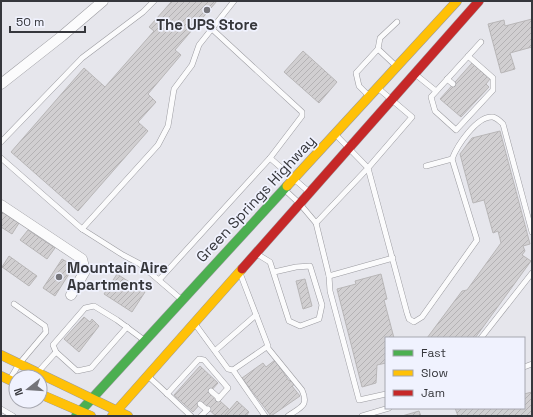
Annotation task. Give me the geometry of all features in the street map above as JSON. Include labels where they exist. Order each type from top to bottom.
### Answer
[{"type":"main road","name":"Green Springs Highway","points":[[78,414],[182,300],[300,204],[479,1]]},
{"type":"main road","name":"Green Springs Highway","points":[[114,413],[240,272],[248,245],[284,189],[397,67],[452,4]]},
{"type":"main road","points":[[1,356],[27,369]]},
{"type":"main road","points":[[48,380],[91,400],[114,413],[128,416]]},
{"type":"main road","points":[[48,398],[78,414],[92,416]]},
{"type":"street","points":[[1,84],[62,36],[103,1]]},
{"type":"street","points":[[1,205],[82,259],[85,271],[71,294]]},
{"type":"lane","points":[[1,142],[82,58],[144,12],[154,1]]},
{"type":"lane","points":[[82,229],[158,145],[168,126],[174,89],[192,65],[199,45],[234,1]]},
{"type":"lane","points":[[369,96],[359,86],[356,73],[378,49],[380,38],[397,22]]},
{"type":"lane","points":[[159,280],[270,158],[302,116],[302,112],[212,30]]},
{"type":"lane","points":[[468,56],[493,78],[493,90],[475,105],[456,130],[435,111],[431,98],[436,91],[468,56],[481,42]]},
{"type":"lane","points":[[378,49],[397,67]]},
{"type":"lane","points":[[415,74],[436,91]]},
{"type":"lane","points":[[447,79],[453,84]]},
{"type":"lane","points":[[316,223],[368,168],[412,117],[377,88]]},
{"type":"lane","points":[[335,134],[368,168],[409,320],[414,322],[426,313],[477,240],[452,159],[458,145],[481,120],[488,117],[498,119],[503,124],[532,232]]},
{"type":"lane","points":[[1,158],[82,229],[140,264],[182,300]]},
{"type":"lane","points":[[270,158],[310,193]]},
{"type":"lane","points":[[426,166],[452,159]]},
{"type":"lane","points":[[284,189],[300,204],[316,223],[330,291],[359,400],[385,394]]},
{"type":"lane","points":[[248,245],[270,262],[289,321],[300,326],[319,319],[322,305],[310,266],[296,267],[274,272]]},
{"type":"lane","points":[[328,276],[393,258]]},
{"type":"lane","points":[[240,272],[267,347],[299,385],[306,398],[304,404],[288,416]]},
{"type":"lane","points":[[482,337],[532,273]]},
{"type":"lane","points":[[14,304],[45,326],[46,332],[16,369]]},
{"type":"lane","points":[[127,327],[91,368],[87,370],[77,371],[56,352],[53,345],[85,308],[90,306],[94,306],[127,327],[145,340]]},
{"type":"lane","points":[[216,350],[256,315]]},
{"type":"lane","points":[[195,323],[228,368],[233,370],[265,416]]},
{"type":"lane","points":[[233,370],[267,347]]},
{"type":"lane","points":[[42,369],[56,352]]},
{"type":"lane","points":[[167,394],[190,373],[200,359],[204,360],[228,388],[218,398],[211,391]]},
{"type":"lane","points":[[148,376],[187,415]]},
{"type":"lane","points":[[200,404],[207,409],[201,416]]},
{"type":"lane","points":[[362,416],[386,409]]},
{"type":"lane","points":[[1,410],[13,416]]},
{"type":"building","points":[[172,1],[217,1],[175,50],[181,55],[148,94],[156,102],[138,122],[148,131],[78,211],[11,152],[84,68],[105,87],[154,31],[149,27]]},
{"type":"building","points":[[532,19],[532,47],[510,53],[515,69],[501,73],[488,24],[504,20],[505,26]]},
{"type":"building","points":[[303,51],[337,82],[319,103],[284,72]]},
{"type":"building","points":[[472,63],[490,79],[486,84],[489,87],[461,117],[440,99]]},
{"type":"building","points":[[500,131],[530,244],[523,246],[525,251],[522,255],[531,261],[476,337],[428,337],[462,291],[467,290],[501,243],[498,231],[493,233],[484,200],[473,203],[460,154],[472,138]]},
{"type":"building","points":[[1,211],[19,223],[12,234],[1,227]]},
{"type":"building","name":"Mountain Aire Apartments","points":[[28,230],[55,248],[47,259],[20,240]]},
{"type":"building","name":"Mountain Aire Apartments","points":[[9,256],[37,276],[29,286],[2,267]]},
{"type":"building","name":"Mountain Aire Apartments","points":[[62,259],[74,266],[55,296],[43,288]]},
{"type":"building","points":[[117,274],[145,292],[132,312],[104,294]]},
{"type":"building","points":[[381,274],[387,299],[384,300],[394,337],[385,337],[385,363],[377,365],[376,383],[362,387],[337,289],[356,284],[355,281]]},
{"type":"building","points":[[305,279],[312,306],[303,309],[296,281]]},
{"type":"building","points":[[84,317],[90,322],[92,319],[99,326],[79,352],[64,339]]},
{"type":"building","points":[[275,360],[289,381],[292,379],[295,384],[292,386],[300,396],[271,416],[242,378],[263,363],[266,367]]},
{"type":"building","points":[[200,366],[218,383],[210,392],[230,410],[224,416],[216,416],[201,403],[193,412],[174,395]]},
{"type":"building","points":[[532,392],[532,416],[458,416],[455,409],[525,409],[525,394]]},
{"type":"building","points":[[237,401],[249,412],[246,416],[224,416]]},
{"type":"building","points":[[419,411],[421,416],[402,416]]},
{"type":"traffic: fast","points":[[76,416],[287,186]]},
{"type":"traffic: slow","points":[[287,186],[457,1]]},
{"type":"traffic: slow","points":[[112,416],[242,269]]},
{"type":"traffic: slow","points":[[1,355],[128,416]]},
{"type":"traffic: slow","points":[[1,376],[8,379]]},
{"type":"traffic: slow","points":[[48,397],[91,416]]},
{"type":"traffic: jam","points":[[242,269],[479,1]]},
{"type":"place","name":"The UPS Store","points":[[207,10]]},
{"type":"place","name":"Mountain Aire Apartments","points":[[59,277]]}]
